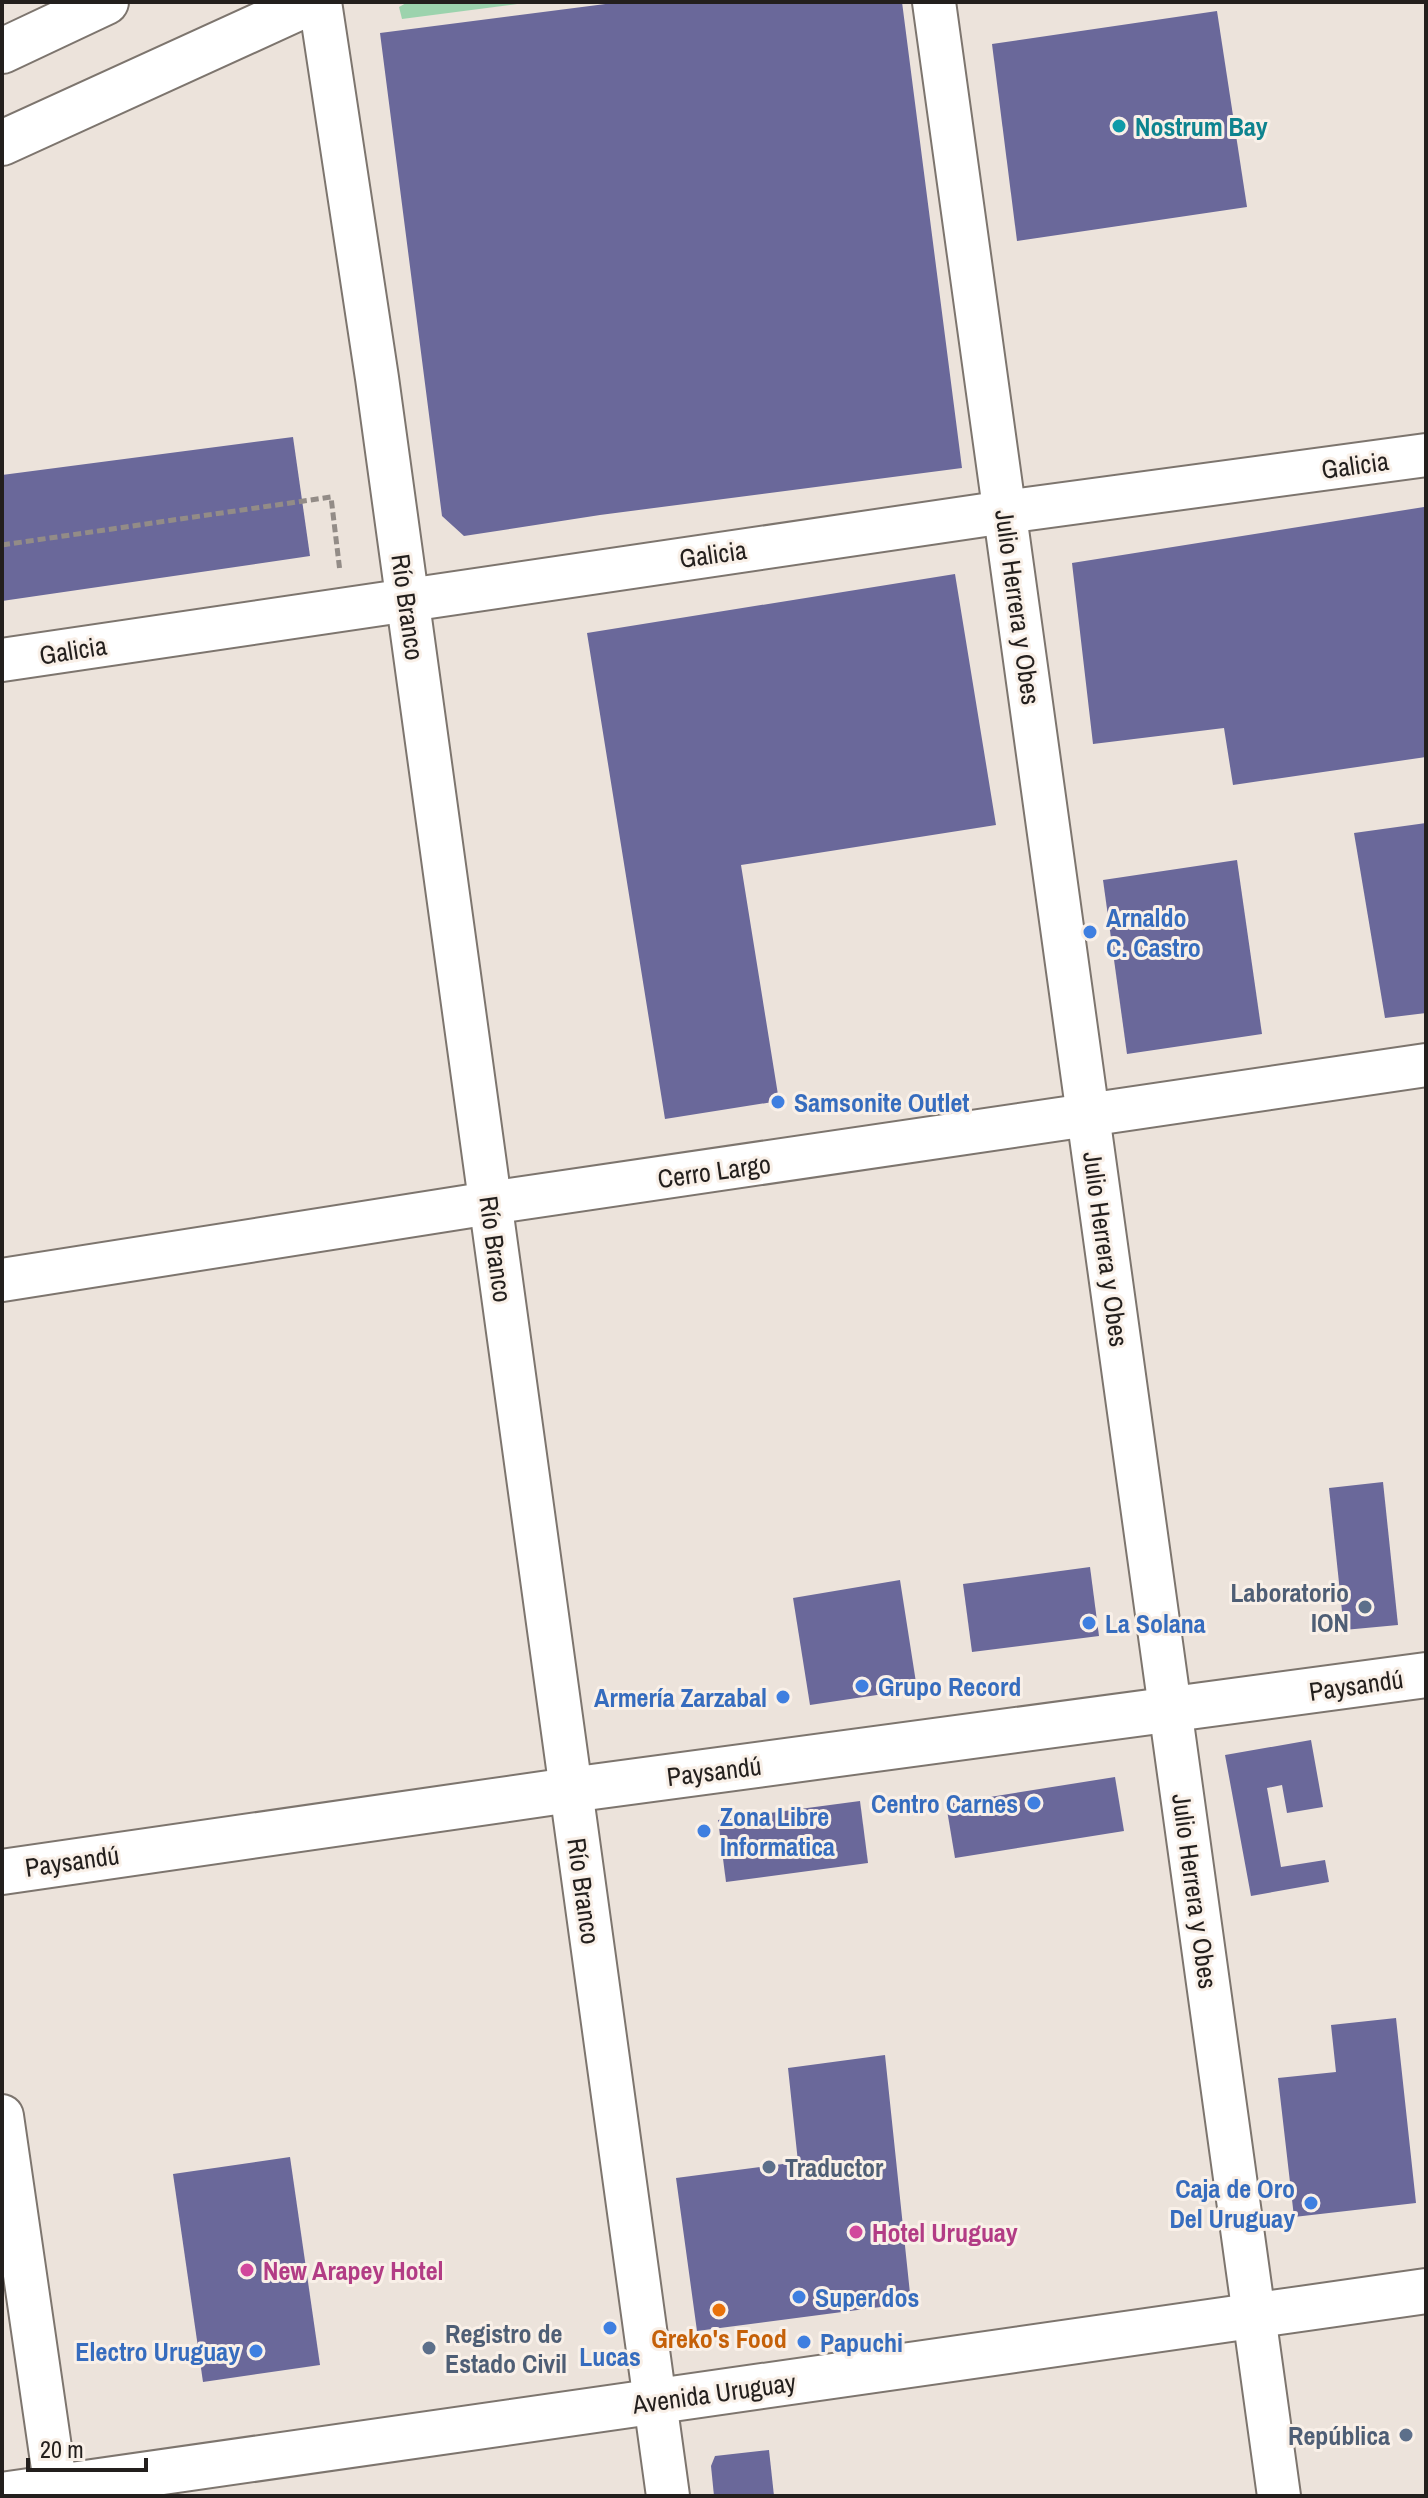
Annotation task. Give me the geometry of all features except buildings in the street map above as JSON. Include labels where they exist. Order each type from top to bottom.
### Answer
[{"type":"street","points":[[2,51],[106,2]]},
{"type":"street","points":[[2,143],[311,2]]},
{"type":"street","name":"Río Branco","points":[[320,2],[407,598],[668,2496]]},
{"type":"street","name":"Julio Herrera y Obes","points":[[934,2],[1279,2496]]},
{"type":"street","name":"Galicia","points":[[2,660],[407,598],[1426,455]]},
{"type":"street","name":"Cerro Largo","points":[[2,1280],[490,1203],[1426,1065]]},
{"type":"street","name":"Paysandú","points":[[2,1872],[570,1790],[1426,1675]]},
{"type":"street","points":[[2,2116],[57,2492]]},
{"type":"street","name":"Avenida Uruguay","points":[[2,2495],[57,2492],[1426,2291]]},
{"type":"path","points":[[2,545],[331,497],[345,608]]},
{"type":"green space","points":[[408,2],[532,2],[402,19],[399,7]]},
{"type":"place","name":"Nostrum Bay","points":[[1119,126]]},
{"type":"place","name":"Arnaldo C. Castro","points":[[1090,932]]},
{"type":"place","name":"Samsonite Outlet","points":[[778,1102]]},
{"type":"place","name":"Laboratorio ION","points":[[1365,1607]]},
{"type":"place","name":"La Solana","points":[[1089,1623]]},
{"type":"place","name":"Grupo Record","points":[[862,1686]]},
{"type":"place","name":"Armería Zarzabal","points":[[783,1697]]},
{"type":"place","name":"Centro Carnes","points":[[1034,1803]]},
{"type":"place","name":"Zona Libre Informatica","points":[[704,1831]]},
{"type":"place","name":"Traductor","points":[[769,2167]]},
{"type":"place","name":"Caja de Oro Del Uruguay","points":[[1311,2203]]},
{"type":"place","name":"Hotel Uruguay","points":[[856,2232]]},
{"type":"place","name":"New Arapey Hotel","points":[[247,2270]]},
{"type":"place","name":"Super dos","points":[[799,2297]]},
{"type":"place","name":"Greko's Food","points":[[719,2310]]},
{"type":"place","name":"Lucas","points":[[610,2328]]},
{"type":"place","name":"Papuchi","points":[[804,2342]]},
{"type":"place","name":"Registro de Estado Civil","points":[[429,2348]]},
{"type":"place","name":"Electro Uruguay","points":[[256,2351]]},
{"type":"place","name":"República","points":[[1406,2435]]}]
